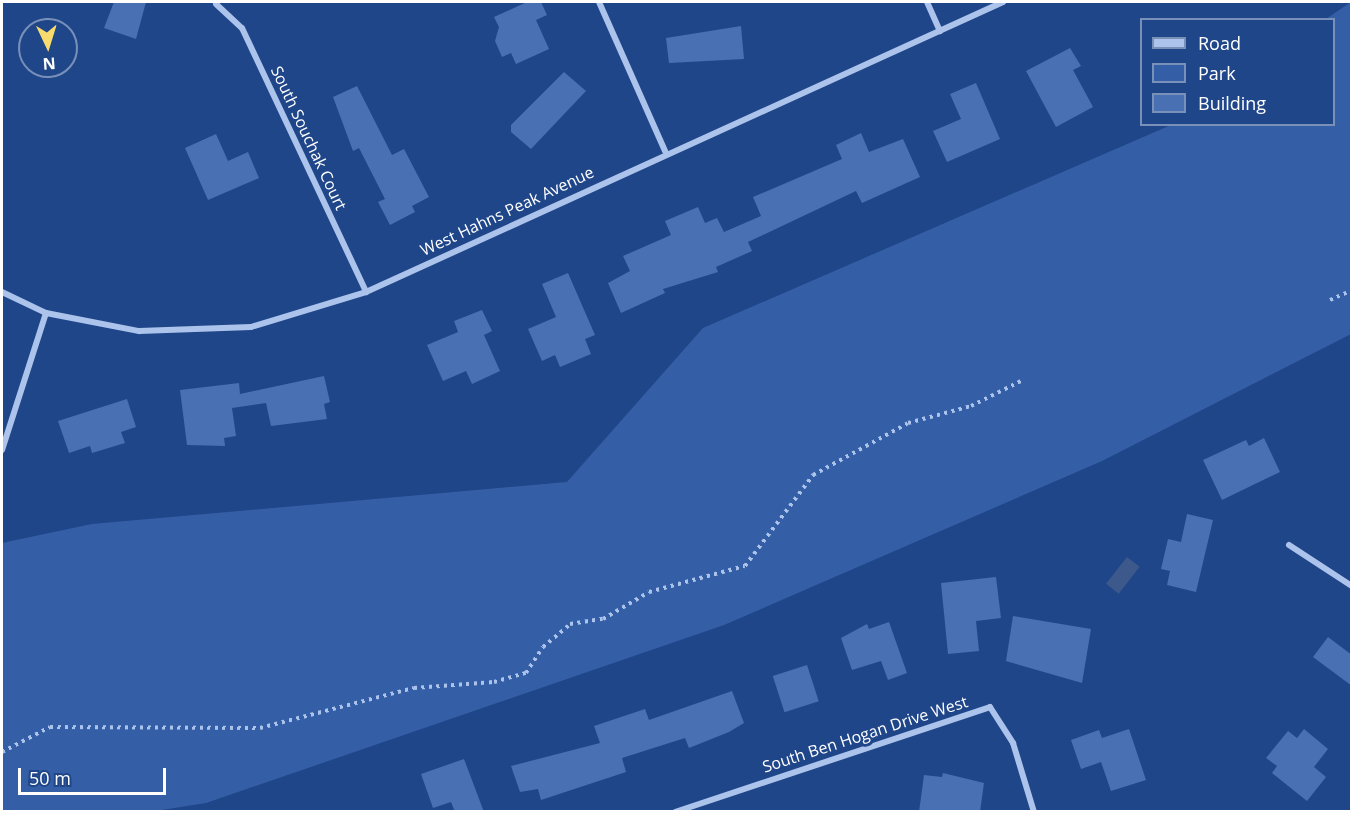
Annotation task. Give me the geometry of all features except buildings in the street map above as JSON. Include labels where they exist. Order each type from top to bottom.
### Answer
[{"type":"street","points":[[599,2],[665,152]]},
{"type":"street","points":[[927,2],[940,32]]},
{"type":"street","name":"West Hahns Peak Avenue","points":[[2,292],[46,314],[139,331],[251,327],[366,292],[665,152],[940,32],[1003,2]]},
{"type":"street","name":"South Souchak Court","points":[[216,4],[242,28],[366,292]]},
{"type":"street","points":[[2,450],[46,314]]},
{"type":"street","points":[[1289,545],[1352,586]]},
{"type":"street","name":"South Ben Hogan Drive West","points":[[675,812],[990,707],[1014,743],[1034,812]]},
{"type":"path","points":[[1330,300],[1352,290]]},
{"type":"path","points":[[2,752],[50,727],[260,728],[414,688],[494,682],[526,673],[543,647],[570,624],[603,619],[649,592],[745,566],[813,475],[908,423],[971,406],[1023,380]]},
{"type":"green space","points":[[1351,2],[1351,334],[1102,461],[724,625],[206,803],[149,812],[2,811],[2,543],[92,524],[567,482],[703,328],[1169,126],[1335,126],[1335,18],[1327,18]]},
{"type":"shaded area","points":[[1127,557],[1140,567],[1119,594],[1106,584]]}]
